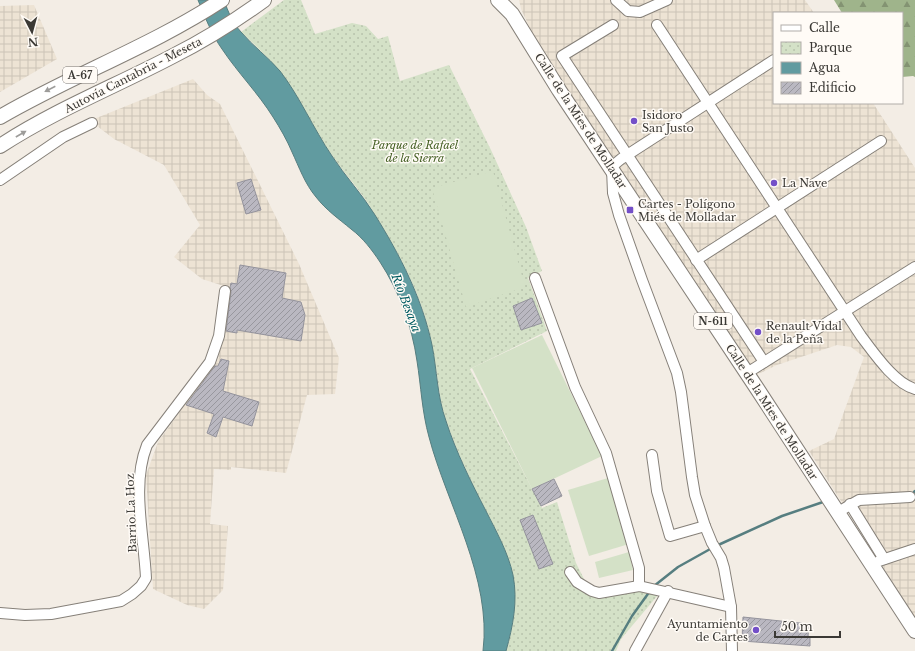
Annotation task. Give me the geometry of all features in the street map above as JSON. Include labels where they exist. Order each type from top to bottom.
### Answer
[{"type":"highway","points":[[159,32],[208,0]]},
{"type":"highway","name":"Autovía Cantabria - Meseta","points":[[0,117],[50,89],[222,0]]},
{"type":"highway","name":"Autovía Cantabria - Meseta","points":[[174,59],[264,0]]},
{"type":"highway","points":[[0,146],[42,121],[62,118],[174,59],[219,38],[277,0]]},
{"type":"highway","name":"Calle de la Mies de Molladar","points":[[498,0],[512,14],[536,54],[838,512],[879,562],[914,631]]},
{"type":"highway","name":"Calle de la Mies de Molladar","points":[[510,0],[512,14]]},
{"type":"street","points":[[616,0],[628,12],[640,12],[667,0]]},
{"type":"street","points":[[612,25],[562,56],[764,362]]},
{"type":"street","points":[[657,25],[861,336],[882,363],[908,387],[915,389]]},
{"type":"street","points":[[733,651],[730,607],[721,558],[712,544],[697,502],[677,373],[619,215],[613,193],[612,170],[615,164],[627,155],[773,61]]},
{"type":"street","points":[[0,180],[63,137],[92,123]]},
{"type":"street","points":[[696,260],[881,141]]},
{"type":"street","points":[[747,373],[915,267]]},
{"type":"street","points":[[536,278],[574,387],[606,453],[640,568],[642,586]]},
{"type":"street","name":"Barrio La Hoz","points":[[0,613],[25,615],[51,614],[121,601],[141,586],[146,578],[140,487],[143,455],[147,445],[210,362],[219,336],[225,291]]},
{"type":"street","points":[[652,455],[657,491],[670,536],[705,526]]},
{"type":"street","points":[[838,512],[859,500],[910,497]]},
{"type":"street","points":[[850,504],[879,562],[915,548]]},
{"type":"street","points":[[570,572],[577,582],[599,593],[642,586],[730,607]]},
{"type":"street","points":[[635,651],[668,591]]},
{"type":"shaded area","points":[[519,0],[805,0],[813,12],[773,12],[773,104],[874,104],[915,168],[915,617],[809,451],[834,439],[864,357],[851,347],[837,345],[777,365],[756,375],[623,177],[534,37],[521,9]]},
{"type":"shaded area","points":[[34,5],[57,59],[0,92],[0,6]]},
{"type":"shaded area","points":[[193,79],[207,95],[220,104],[299,264],[339,358],[335,394],[307,395],[286,473],[231,467],[231,470],[214,469],[210,524],[228,526],[223,590],[204,609],[187,605],[153,589],[146,475],[158,442],[218,359],[230,288],[202,279],[174,257],[200,225],[164,165],[114,139],[97,126],[94,119]]},
{"type":"green space","name":"Parque de Rafael de la Sierra","points":[[284,0],[301,0],[315,34],[352,23],[366,26],[378,39],[388,36],[400,81],[449,65],[491,150],[526,227],[542,271],[528,278],[547,331],[470,369],[542,508],[557,502],[576,563],[593,597],[641,590],[658,595],[621,639],[616,651],[506,651],[512,626],[515,593],[510,564],[502,543],[465,468],[446,420],[442,408],[426,319],[413,284],[397,252],[369,205],[329,151],[286,80],[266,56],[241,32]]},
{"type":"green space","points":[[834,0],[915,0],[915,77],[903,77],[903,12],[841,12]]},
{"type":"green space","points":[[493,171],[525,287],[466,307],[432,188]]},
{"type":"green space","points":[[542,335],[602,456],[532,489],[472,368]]},
{"type":"green space","points":[[608,478],[629,544],[589,556],[568,490]]},
{"type":"green space","points":[[629,552],[633,570],[599,578],[595,562]]},
{"type":"water","name":"Río Besaya","points":[[198,0],[224,0],[227,9],[238,29],[280,71],[294,91],[332,156],[375,215],[409,277],[428,328],[434,354],[443,412],[450,433],[469,478],[501,542],[511,566],[515,604],[513,623],[506,651],[483,651],[484,624],[481,596],[475,569],[429,437],[415,348],[399,297],[387,273],[367,244],[328,210],[312,192],[305,181],[278,125],[267,108],[218,44]]},
{"type":"building","points":[[251,179],[261,210],[246,214],[237,183]]},
{"type":"building","points":[[240,265],[286,273],[282,298],[301,302],[305,315],[301,341],[237,330],[237,333],[226,331],[231,292],[230,287],[231,283],[237,284]]},
{"type":"building","points":[[532,298],[542,323],[521,330],[513,306]]},
{"type":"building","points":[[221,359],[229,361],[223,391],[259,402],[252,426],[223,417],[216,437],[207,433],[214,414],[186,405],[215,366],[218,366]]},
{"type":"building","points":[[554,479],[562,496],[541,506],[532,489]]},
{"type":"building","points":[[533,515],[553,564],[539,569],[520,520]]},
{"type":"building","points":[[743,617],[809,624],[808,636],[810,637],[810,646],[742,641]]},
{"type":"waterway","points":[[716,546],[782,516],[823,502]]},
{"type":"waterway","points":[[654,586],[678,567],[712,548]]},
{"type":"waterway","points":[[612,651],[632,616],[650,591]]},
{"type":"place","name":"Isidoro San Justo","points":[[634,121]]},
{"type":"place","name":"La Nave","points":[[774,183]]},
{"type":"place","name":"Cartes - Polígono Miés de Molladar","points":[[630,210]]},
{"type":"place","name":"Renault Vidal de la Peña","points":[[758,332]]},
{"type":"place","name":"Ayuntamiento de Cartes","points":[[756,630]]}]
